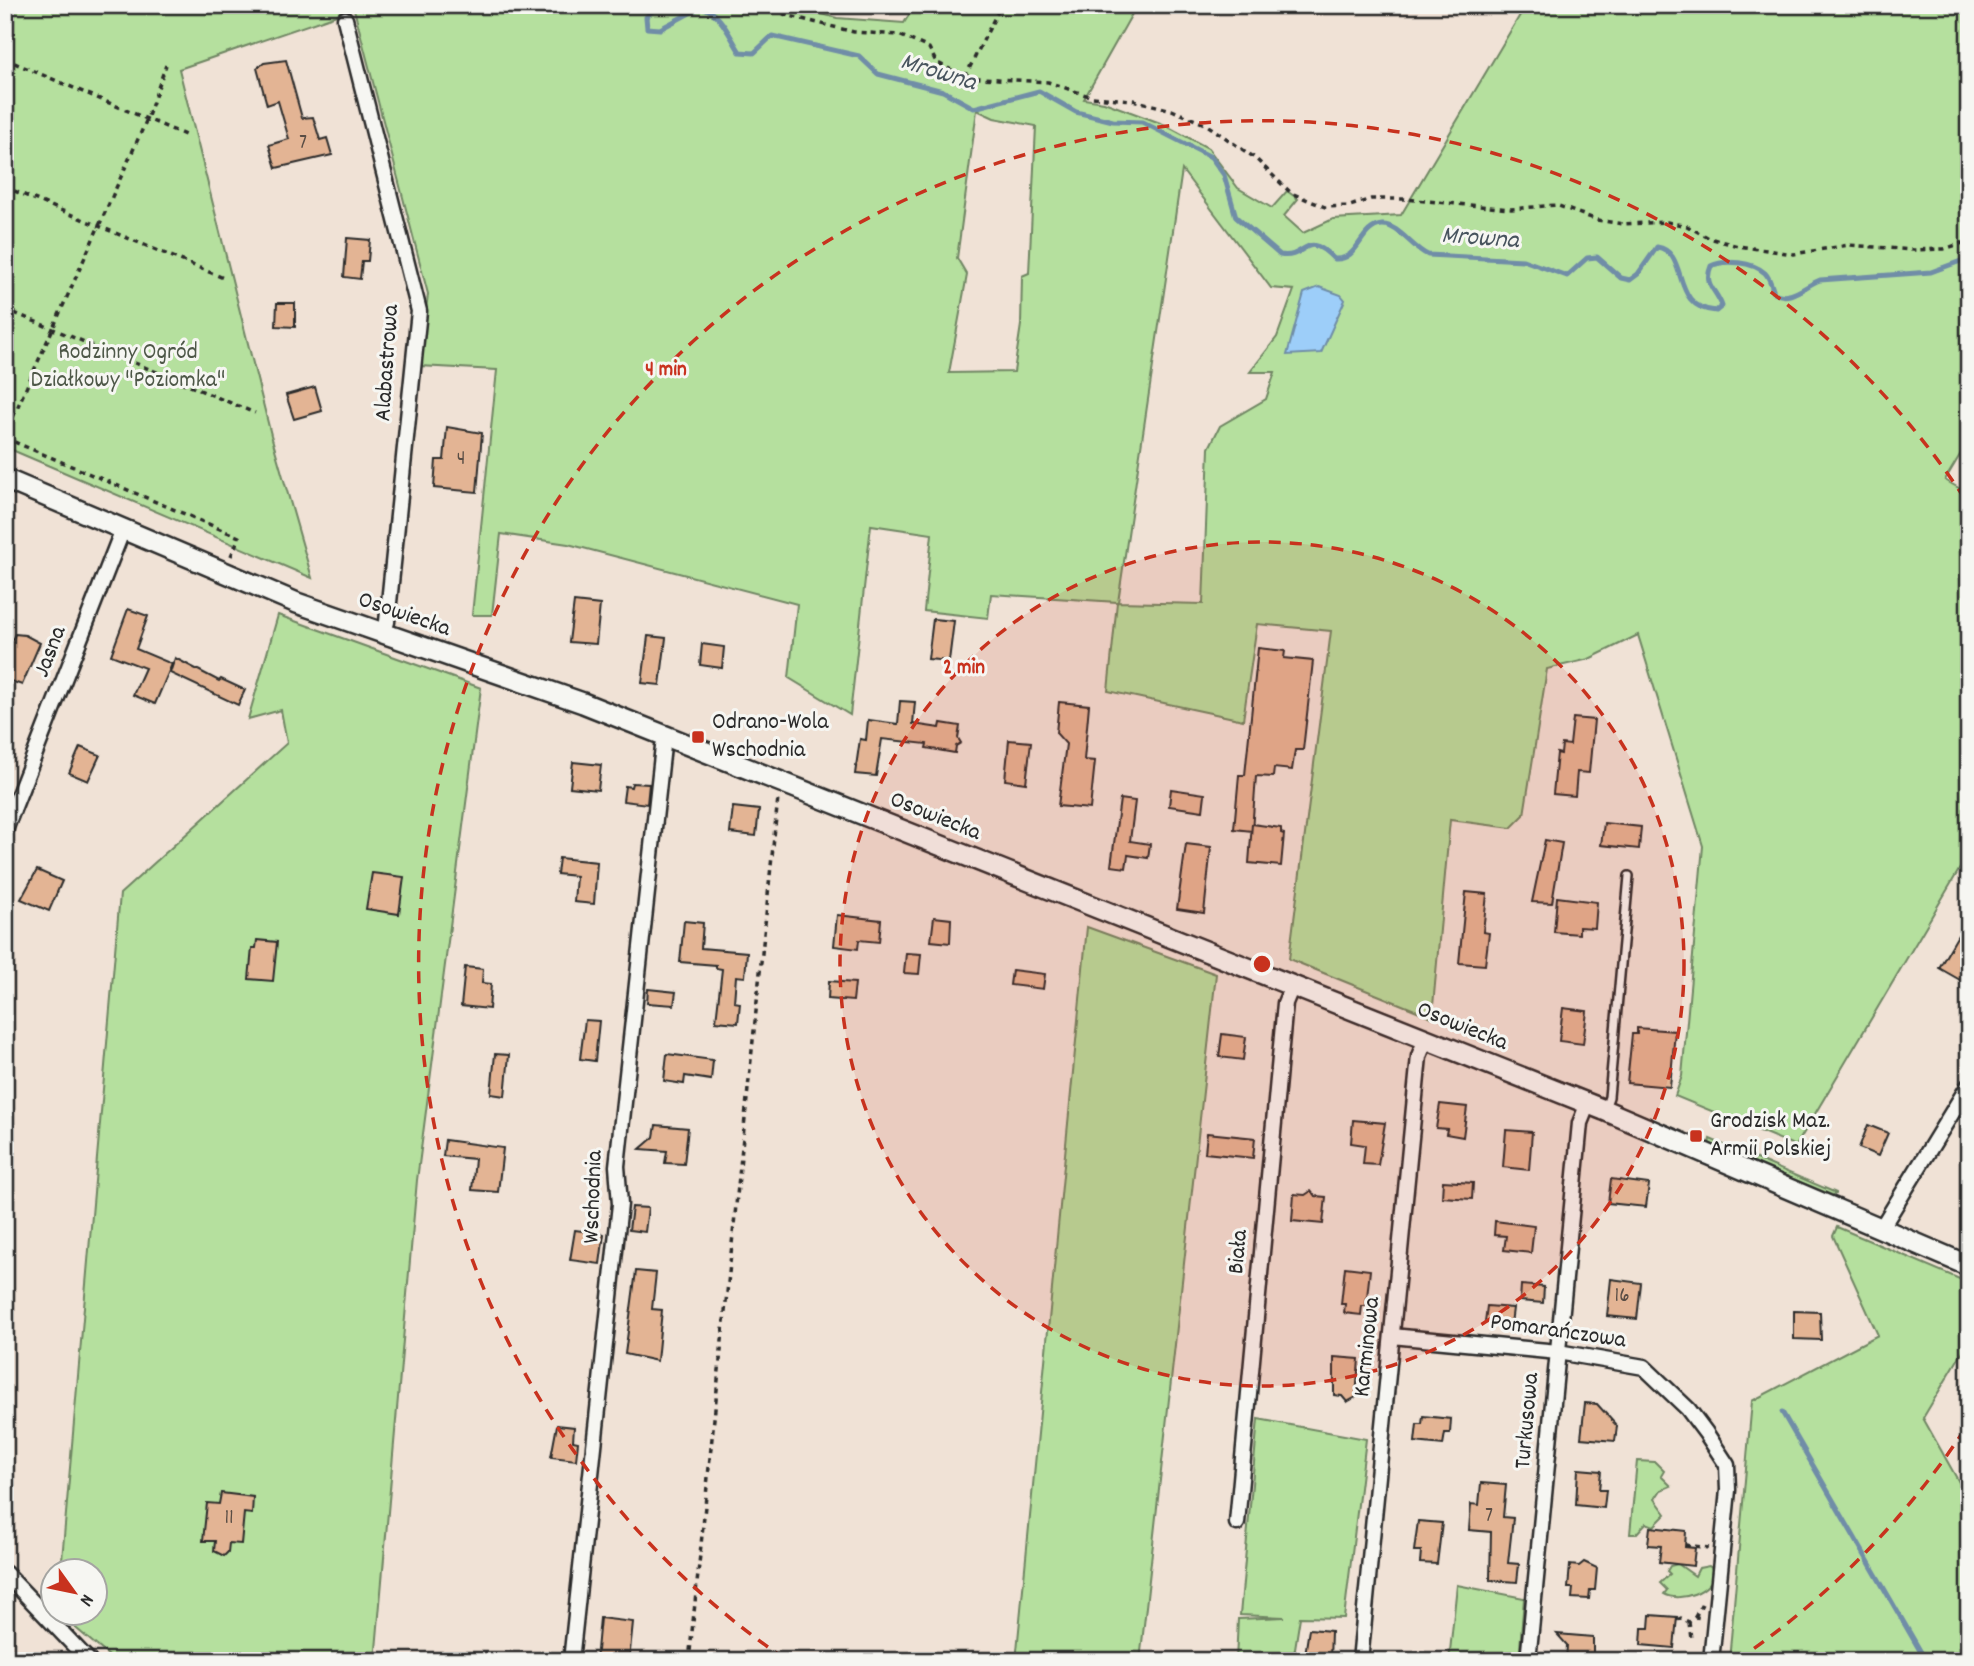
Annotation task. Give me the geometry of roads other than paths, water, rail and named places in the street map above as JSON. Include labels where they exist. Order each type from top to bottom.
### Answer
[{"type":"street","name":"Alabastrowa","points":[[345,19],[419,311],[387,622],[383,634]]},
{"type":"street","name":"Osowiecka","points":[[5,479],[308,607],[563,696],[1596,1107],[1844,1210],[1969,1266]]},
{"type":"street","name":"Jasna","points":[[5,830],[123,529]]},
{"type":"street","name":"Wschodnia","points":[[571,1661],[620,1203],[617,1166],[632,1003],[663,746],[667,737]]},
{"type":"street","name":"Biała","points":[[1237,1523],[1285,1003],[1292,986]]},
{"type":"street","name":"Karminowa","points":[[1360,1661],[1419,1056],[1426,1040]]},
{"type":"street","points":[[1882,1227],[1969,1085]]},
{"type":"street","name":"Turkusowa","points":[[1528,1661],[1580,1123],[1596,1107]]},
{"type":"street","name":"Pomarańczowa","points":[[1392,1336],[1558,1353],[1644,1367],[1688,1409],[1727,1465],[1728,1490],[1711,1661]]},
{"type":"street","points":[[5,1573],[89,1661]]},
{"type":"lane","points":[[1596,1107],[1609,1097],[1629,876]]},
{"type":"water","points":[[1319,287],[1341,295],[1345,300],[1321,353],[1287,355],[1304,293]]},
{"type":"waterway","name":"Mrowna","points":[[659,5],[646,17],[647,28],[660,29],[701,7],[708,9],[719,19],[740,52],[754,53],[772,36],[859,56],[878,74],[943,91],[974,108],[1039,91],[1076,112],[1113,121],[1142,122],[1211,157],[1224,175],[1236,217],[1280,255],[1296,253],[1311,245],[1324,250],[1334,259],[1343,258],[1355,250],[1368,231],[1382,225],[1394,228],[1428,255],[1523,260],[1567,276],[1587,258],[1597,257],[1621,278],[1630,280],[1638,274],[1657,247],[1667,251],[1674,259],[1685,291],[1692,300],[1701,308],[1716,311],[1722,306],[1708,278],[1711,266],[1717,264],[1739,263],[1760,269],[1767,275],[1774,293],[1786,296],[1820,280],[1931,272],[1969,258]]},
{"type":"waterway","points":[[1782,1412],[1926,1661]]},
{"type":"place","name":"Odrano-Wola Wschodnia","points":[[698,737]]},
{"type":"place","name":"Grodzisk Maz. Armii Polskiej","points":[[1696,1136]]},
{"type":"park label","name":"Rodzinny Ogród Działkowy \"Poziomka\"","points":[[128,367]]}]
